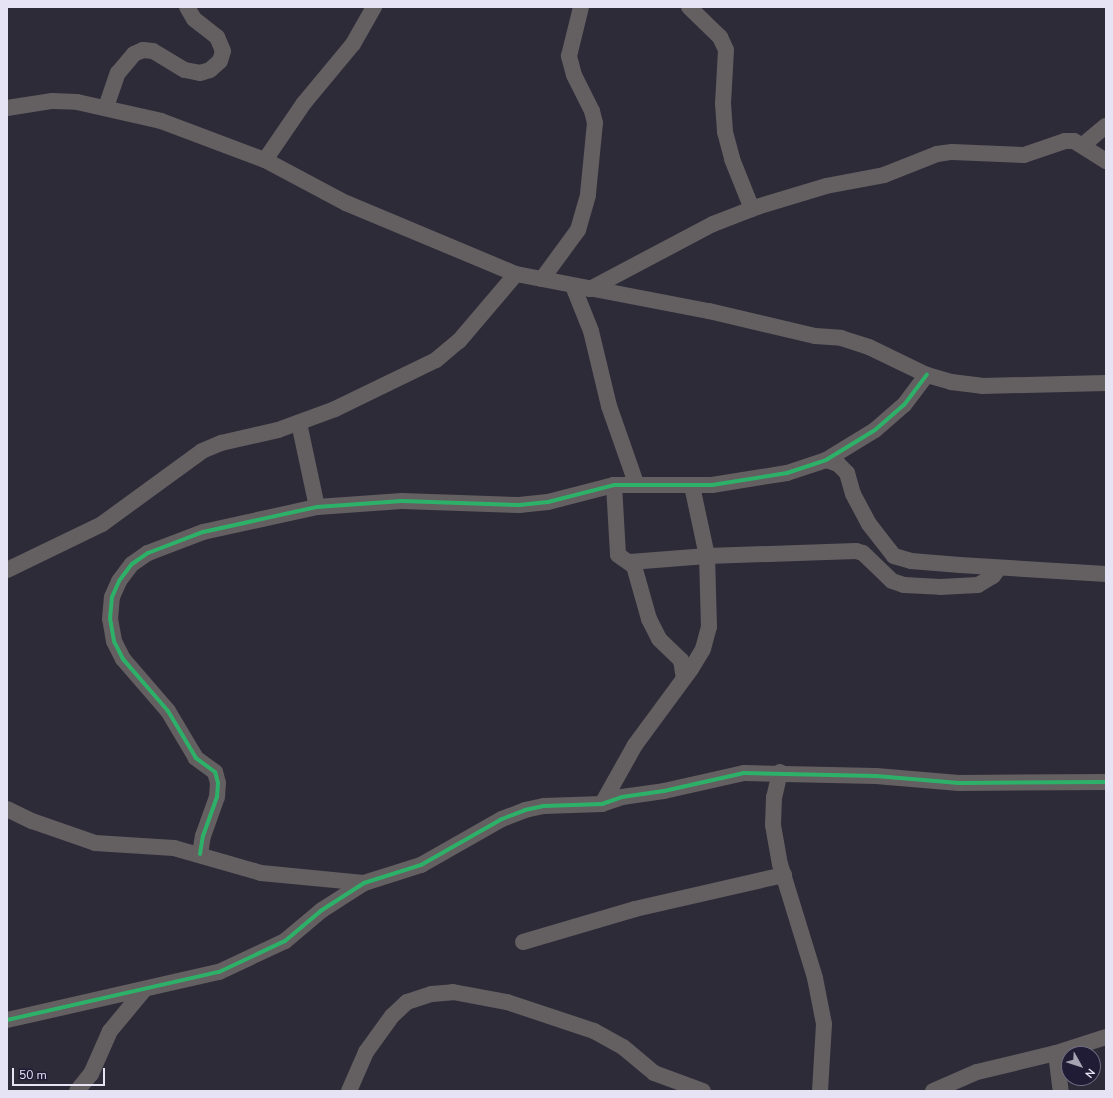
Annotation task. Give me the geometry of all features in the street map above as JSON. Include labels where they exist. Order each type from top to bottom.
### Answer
[{"type":"street","points":[[106,107],[118,73],[134,54],[143,50],[153,51],[185,70],[200,73],[210,70],[220,61],[223,51],[217,37],[194,19],[187,7]]},
{"type":"street","points":[[265,160],[304,103],[354,44],[374,7]]},
{"type":"street","points":[[542,279],[578,230],[588,194],[595,123],[574,75],[569,56],[581,7]]},
{"type":"street","points":[[690,7],[720,37],[726,50],[723,92],[725,132],[732,159],[752,209]]},
{"type":"street","points":[[7,108],[52,101],[106,107],[161,121],[265,160],[346,203],[516,274],[709,311],[815,336],[841,338],[869,347],[927,375],[982,386],[1106,383]]},
{"type":"street","points":[[1083,145],[1106,126]]},
{"type":"street","points":[[579,287],[590,289],[688,236],[752,209],[826,186],[900,171],[937,154],[952,152],[1013,156],[1037,152],[1065,141],[1074,141],[1083,145],[1106,161]]},
{"type":"street","points":[[7,570],[102,524],[202,451],[221,443],[255,436],[299,423],[335,409],[436,360],[459,341],[516,274]]},
{"type":"street","points":[[579,287],[609,406],[636,484]]},
{"type":"street","points":[[200,854],[203,836],[217,797],[218,783],[215,772],[196,758],[168,711],[123,659],[114,641],[110,619],[112,597],[120,581],[132,564],[148,553],[202,532],[317,507],[402,501],[519,505],[548,502],[614,486],[636,484],[692,486],[786,473],[826,460],[875,430],[904,405],[927,375]]},
{"type":"street","points":[[299,423],[317,507]]},
{"type":"street","points":[[826,460],[838,464],[847,473],[853,494],[869,524],[894,556],[911,561],[1106,574]]},
{"type":"street","points":[[614,486],[618,555],[634,566],[644,605],[659,639],[681,660],[684,678]]},
{"type":"street","points":[[602,804],[635,746],[684,678],[702,649],[709,627],[707,556],[692,486]]},
{"type":"street","points":[[630,562],[707,556],[856,551],[863,553],[892,581],[904,585],[940,587],[978,585],[993,576],[999,568]]},
{"type":"street","points":[[780,772],[774,796],[773,825],[784,875],[815,978],[824,1024],[820,1091]]},
{"type":"street","points":[[7,1020],[219,972],[284,941],[322,910],[364,883],[421,864],[502,819],[525,810],[544,806],[602,804],[622,797],[664,791],[744,773],[780,772],[876,776],[959,783],[1106,782]]},
{"type":"street","points":[[7,809],[32,821],[95,842],[174,848],[200,854],[229,865],[261,873],[364,883]]},
{"type":"street","points":[[523,942],[635,909],[784,875]]},
{"type":"street","points":[[77,1091],[91,1074],[110,1031],[144,990]]},
{"type":"street","points":[[349,1091],[366,1052],[392,1016],[407,1002],[432,994],[453,992],[507,1002],[587,1028],[611,1039],[654,1073],[703,1091]]},
{"type":"street","points":[[933,1091],[977,1072],[1056,1053],[1106,1037]]},
{"type":"street","points":[[1056,1053],[1061,1091]]},
{"type":"cycle path","points":[[200,854],[203,836],[217,797],[218,783],[215,772],[196,758],[168,711],[123,659],[114,641],[110,619],[112,597],[119,581],[132,564],[148,553],[203,532],[317,507],[402,501],[519,505],[548,502],[614,485],[712,485],[787,473],[826,460],[875,430],[904,405],[927,375]]},
{"type":"cycle path","points":[[7,1020],[219,972],[285,941],[322,910],[364,883],[421,865],[502,819],[525,810],[544,806],[602,804],[622,797],[664,791],[744,773],[876,776],[959,783],[1106,782]]}]
